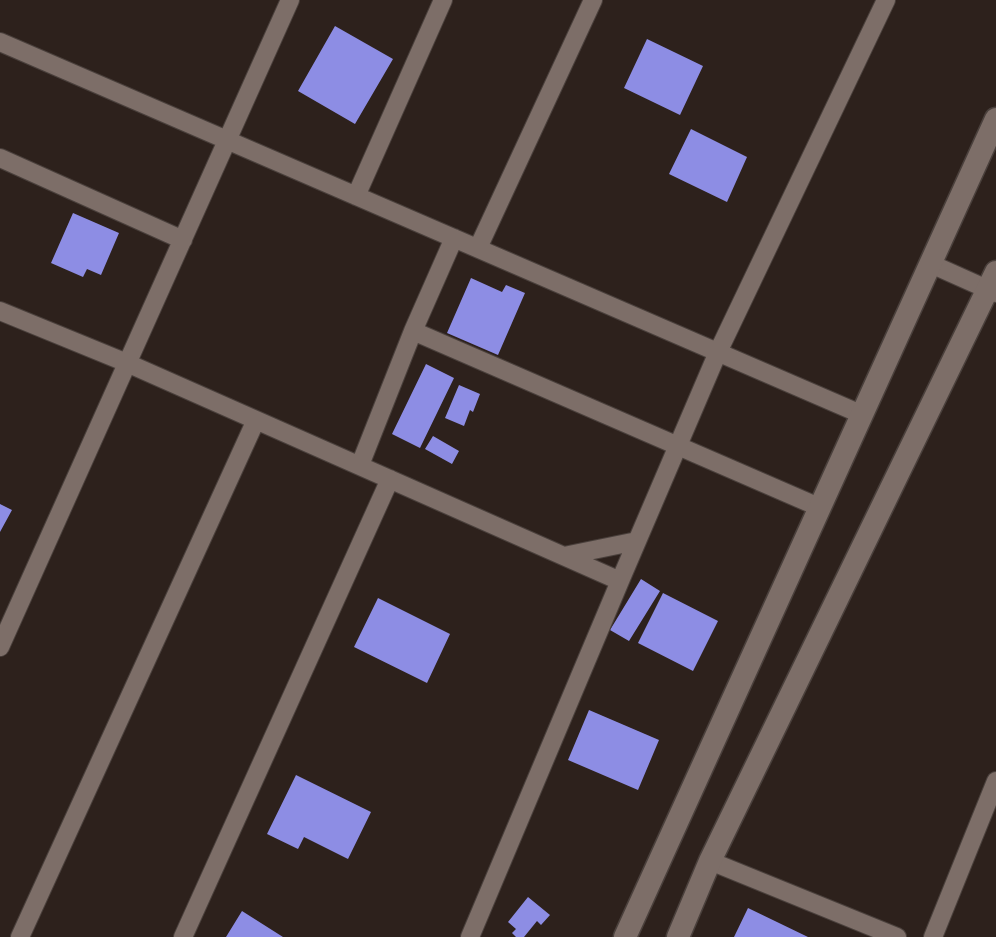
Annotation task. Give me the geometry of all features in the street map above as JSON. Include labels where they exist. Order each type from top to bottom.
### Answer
[{"type":"street","points":[[0,648],[290,0]]},
{"type":"street","points":[[356,196],[443,0]]},
{"type":"street","points":[[478,248],[593,0]]},
{"type":"street","points":[[470,937],[718,352],[886,0]]},
{"type":"street","points":[[0,42],[863,415]]},
{"type":"street","points":[[625,937],[996,119]]},
{"type":"street","points":[[0,158],[183,240]]},
{"type":"street","points":[[360,465],[413,331],[454,238]]},
{"type":"street","points":[[678,937],[710,861],[993,285],[931,264]]},
{"type":"street","points":[[0,311],[127,363],[620,581]]},
{"type":"street","points":[[413,331],[821,508]]},
{"type":"street","points":[[20,937],[256,420]]},
{"type":"street","points":[[183,937],[390,479]]},
{"type":"street","points":[[564,556],[637,541]]},
{"type":"street","points":[[933,937],[996,781]]},
{"type":"street","points":[[710,861],[897,937]]},
{"type":"building","points":[[335,26],[393,59],[355,124],[298,91]]},
{"type":"building","points":[[647,39],[703,66],[680,115],[624,88]]},
{"type":"building","points":[[691,129],[747,157],[727,202],[669,174]]},
{"type":"building","points":[[73,213],[119,233],[101,275],[87,269],[83,277],[51,263]]},
{"type":"building","points":[[471,278],[502,292],[506,285],[525,293],[498,355],[447,333]]},
{"type":"building","points":[[426,364],[454,378],[420,448],[392,434]]},
{"type":"building","points":[[459,385],[480,394],[473,412],[470,410],[464,426],[445,418]]},
{"type":"building","points":[[433,436],[459,451],[452,464],[425,449]]},
{"type":"building","points":[[0,504],[12,510],[0,532]]},
{"type":"building","points":[[641,579],[660,591],[629,641],[610,630]]},
{"type":"building","points":[[663,593],[718,621],[693,671],[638,643]]},
{"type":"building","points":[[378,598],[450,634],[427,683],[354,647]]},
{"type":"building","points":[[589,710],[659,740],[638,790],[568,760]]},
{"type":"building","points":[[296,775],[371,812],[348,859],[304,837],[298,849],[267,834]]},
{"type":"building","points":[[528,897],[550,915],[541,925],[537,921],[524,937],[516,937],[512,933],[516,929],[508,922]]},
{"type":"building","points":[[748,908],[808,937],[734,937]]},
{"type":"building","points":[[242,911],[283,937],[226,937]]}]
